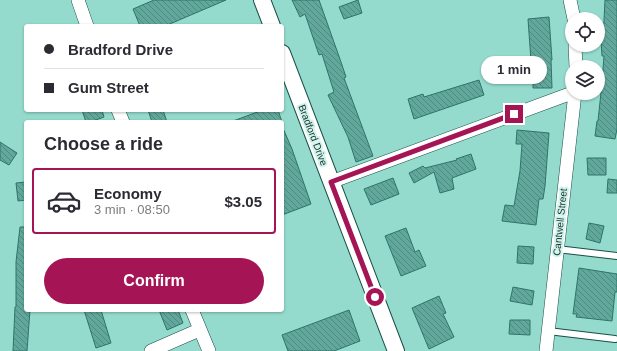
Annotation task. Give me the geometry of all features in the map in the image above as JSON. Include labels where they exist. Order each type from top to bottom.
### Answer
[{"type":"street","points":[[78,0],[86,24]]},
{"type":"street","points":[[262,0],[271,24]]},
{"type":"street","points":[[570,0],[573,12]]},
{"type":"street","name":"Bradford Drive","points":[[284,58],[396,351]]},
{"type":"street","points":[[331,182],[565,96]]},
{"type":"street","name":"Cantwell Street","points":[[546,351],[572,100]]},
{"type":"street","points":[[193,312],[209,351]]},
{"type":"street","points":[[151,351],[199,330]]},
{"type":"lane","points":[[557,249],[617,256]]},
{"type":"lane","points":[[548,331],[615,339]]},
{"type":"building","points":[[154,0],[226,0],[170,24],[139,24],[133,9]]},
{"type":"building","points":[[292,0],[319,0],[346,77],[344,78],[373,156],[356,162],[348,137],[328,95],[334,92],[322,54],[319,55],[305,14],[300,17]]},
{"type":"building","points":[[358,0],[362,13],[344,19],[339,7]]},
{"type":"building","points":[[605,0],[617,0],[617,129],[615,139],[595,136],[600,100],[605,100],[605,60],[604,60],[604,56],[602,56],[602,52],[605,52]]},
{"type":"building","points":[[549,17],[552,88],[533,88],[533,61],[531,61],[528,19]]},
{"type":"building","points":[[479,80],[484,95],[414,119],[408,99],[423,94],[424,97]]},
{"type":"building","points":[[83,112],[103,112],[104,117],[96,120],[85,120]]},
{"type":"building","points":[[149,112],[164,112],[166,120],[151,120]]},
{"type":"building","points":[[258,112],[279,112],[281,120],[236,120]]},
{"type":"building","points":[[517,130],[549,133],[545,186],[543,199],[539,199],[536,225],[502,221],[505,205],[514,206],[520,171],[522,144],[516,144]]},
{"type":"building","points":[[284,131],[292,149],[311,204],[284,214]]},
{"type":"building","points":[[0,142],[17,153],[9,165],[0,160]]},
{"type":"building","points":[[471,154],[476,169],[452,178],[454,189],[440,193],[434,172],[414,183],[409,173],[423,166],[425,168],[457,160],[456,159]]},
{"type":"building","points":[[587,158],[606,158],[606,175],[588,175]]},
{"type":"building","points":[[393,178],[399,194],[371,205],[364,189]]},
{"type":"building","points":[[608,179],[617,180],[617,193],[607,193]]},
{"type":"building","points":[[24,182],[24,200],[18,201],[16,183]]},
{"type":"building","points":[[589,223],[604,226],[600,243],[586,239]]},
{"type":"building","points":[[20,227],[24,227],[24,312],[30,312],[27,351],[13,351],[16,307],[16,262]]},
{"type":"building","points":[[406,228],[415,252],[419,250],[426,266],[401,276],[385,236]]},
{"type":"building","points":[[518,246],[534,247],[533,264],[517,263]]},
{"type":"building","points":[[579,268],[617,274],[617,292],[615,292],[612,321],[576,317],[577,314],[573,314]]},
{"type":"building","points":[[513,287],[534,291],[532,305],[510,301]]},
{"type":"building","points":[[439,296],[446,313],[443,314],[454,337],[429,349],[412,308]]},
{"type":"building","points":[[349,310],[360,341],[334,351],[288,351],[282,335]]},
{"type":"building","points":[[85,312],[102,312],[111,343],[96,348]]},
{"type":"building","points":[[160,312],[179,312],[183,323],[167,330]]},
{"type":"building","points":[[510,320],[530,320],[530,335],[509,334]]},
{"type":"route","points":[[375,297],[331,182],[514,114]]}]
